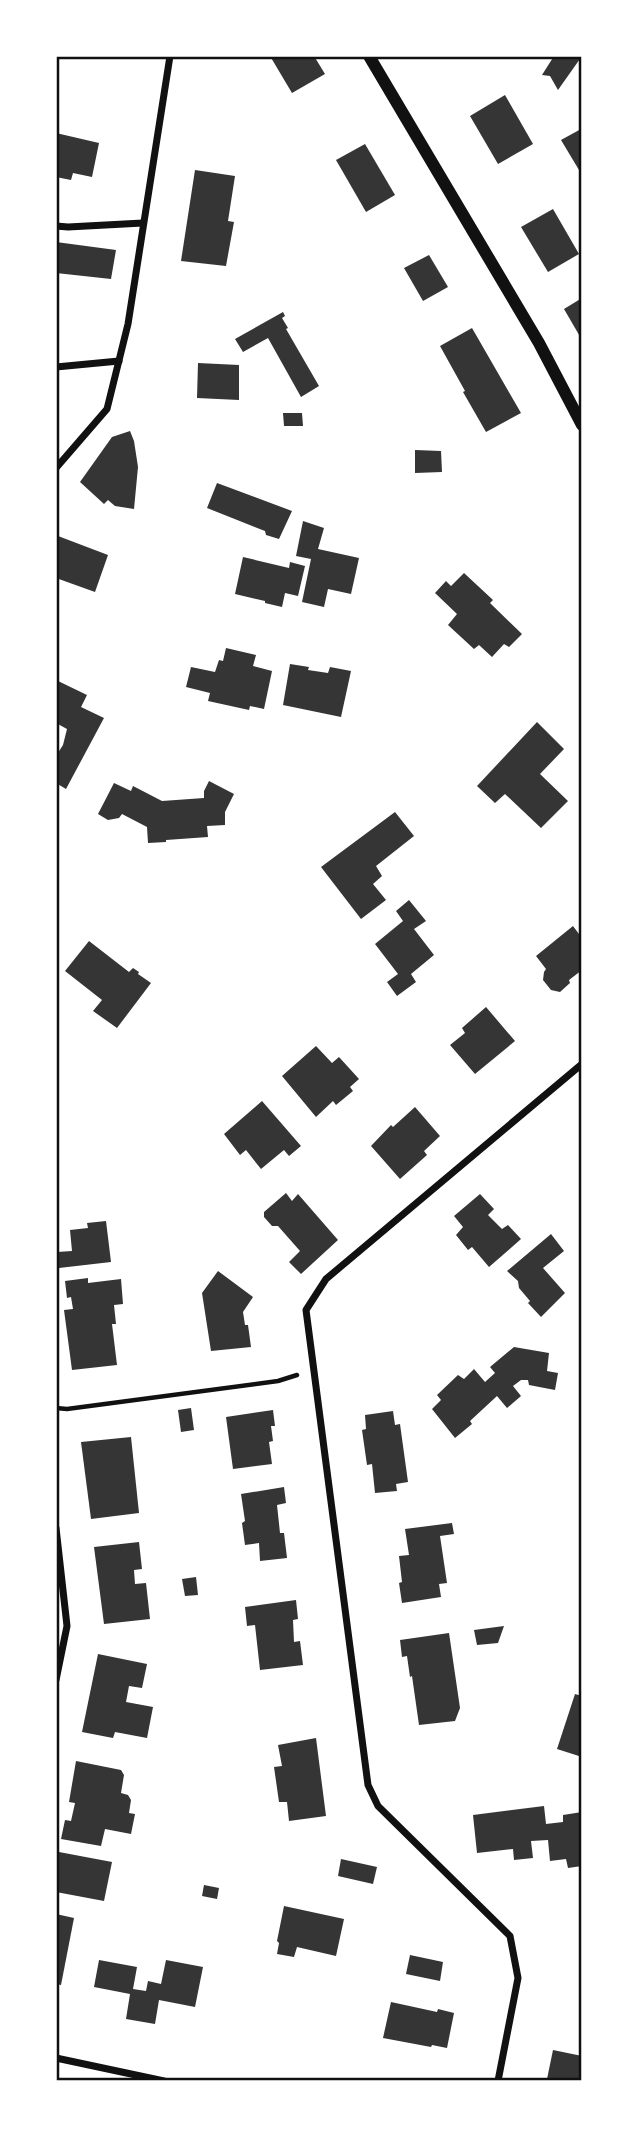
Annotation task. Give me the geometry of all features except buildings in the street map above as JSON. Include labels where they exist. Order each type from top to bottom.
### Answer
[{"type":"street","points":[[56,468],[107,409],[128,324],[170,56]]},
{"type":"street","points":[[369,56],[539,343],[582,425]]},
{"type":"street","points":[[56,226],[68,228],[144,223]]},
{"type":"street","points":[[56,367],[119,360]]},
{"type":"street","points":[[498,2081],[518,1978],[510,1936],[378,1806],[368,1785],[306,1310],[326,1279],[581,1064]]},
{"type":"street","points":[[56,1528],[67,1626],[56,1680]]},
{"type":"street","points":[[56,2058],[164,2081]]},
{"type":"path","points":[[56,1408],[67,1409],[278,1381],[314,1370]]}]
